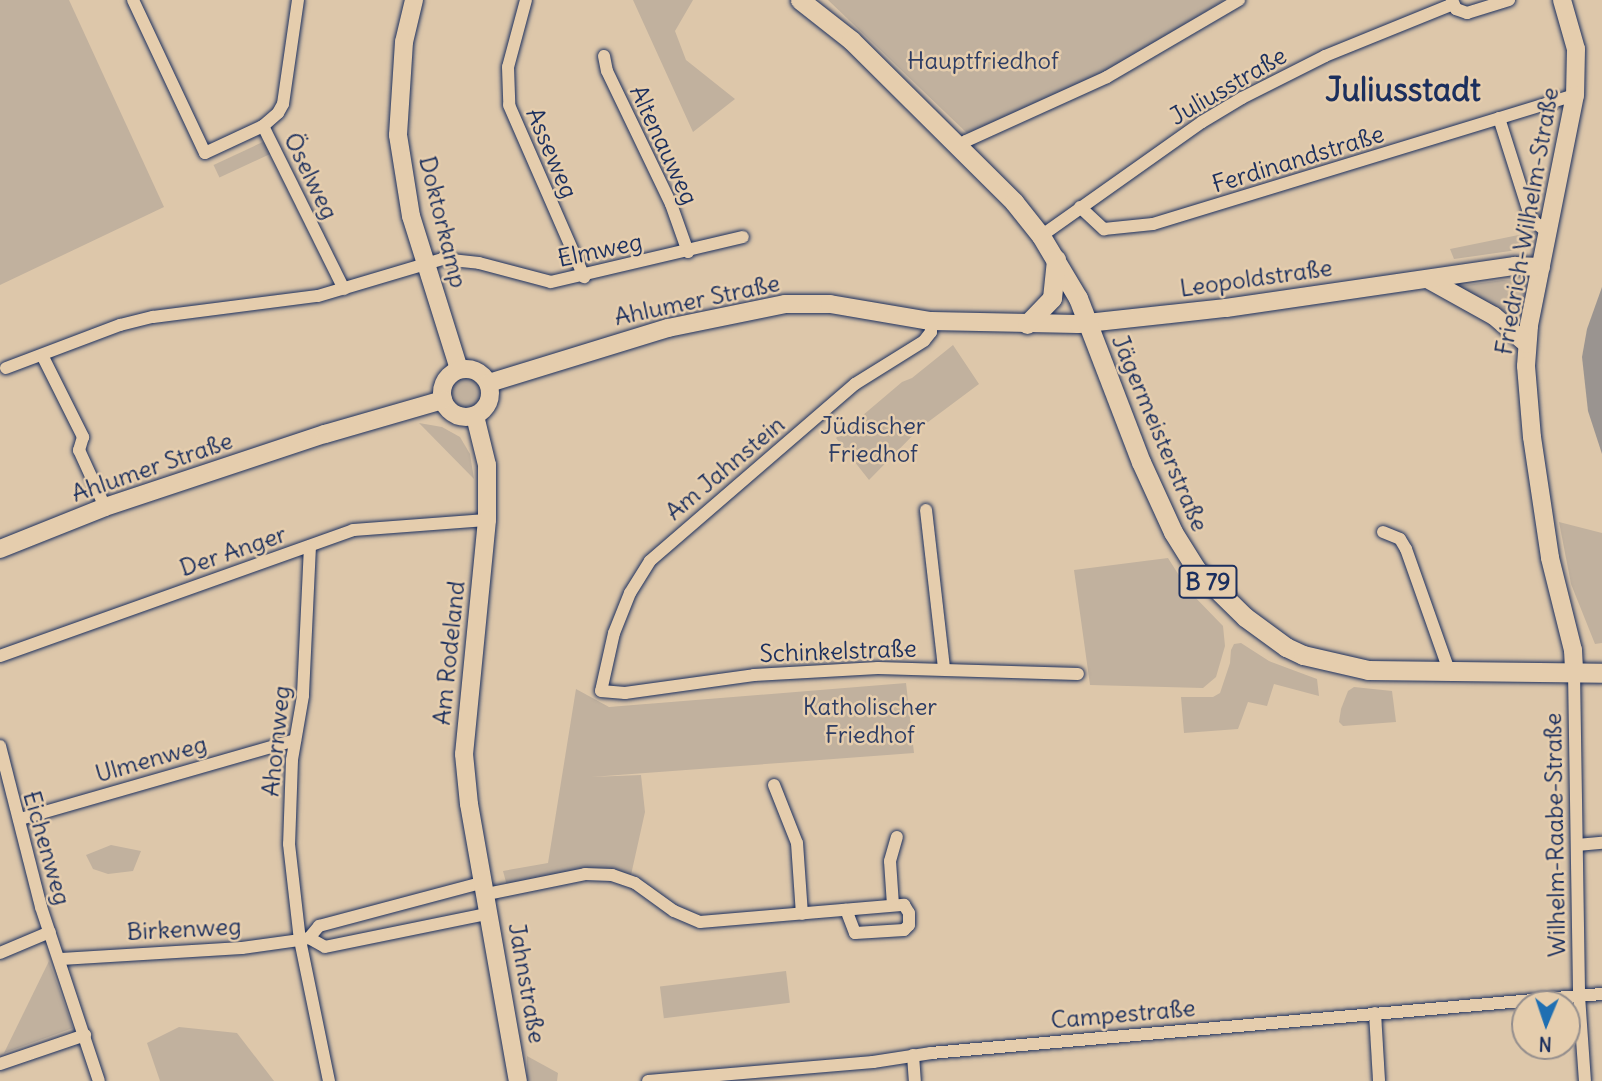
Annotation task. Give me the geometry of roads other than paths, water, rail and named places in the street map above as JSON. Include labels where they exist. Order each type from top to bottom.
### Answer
[{"type":"main road","name":"Doktorkamp","points":[[414,0],[404,42],[398,135],[411,216],[459,369]]},
{"type":"main road","name":"B 79","points":[[800,0],[851,40],[1014,202],[1056,258],[1088,323]]},
{"type":"main road","name":"Friedrich-Wilhelm-Straße","points":[[1562,0],[1576,49],[1575,95],[1527,344],[1528,400],[1540,493],[1550,558],[1573,650],[1574,672]]},
{"type":"main road","points":[[1027,324],[1052,298],[1056,258]]},
{"type":"main road","name":"Leopoldstraße","points":[[1088,323],[1515,266],[1541,267]]},
{"type":"main road","points":[[1429,279],[1493,316],[1527,344]]},
{"type":"main road","name":"Ahlumer Straße","points":[[489,383],[627,339],[772,306],[830,304],[931,321],[1088,323]]},
{"type":"main road","name":"Jägermeisterstraße","points":[[1088,323],[1165,515],[1184,552],[1212,587],[1270,636],[1303,655],[1368,670],[1450,673],[1574,672]]},
{"type":"main road","points":[[459,369],[477,370],[489,383],[490,400],[484,410],[475,416],[456,415],[443,400],[443,384],[459,369]]},
{"type":"main road","name":"Ahlumer Straße","points":[[0,549],[105,507],[325,434],[443,400]]},
{"type":"main road","name":"Am Rodeland","points":[[475,416],[486,465],[487,520],[464,754],[469,804],[485,888]]},
{"type":"main road","name":"B 79","points":[[1574,672],[1602,673]]},
{"type":"main road","name":"Jahnstraße","points":[[485,888],[518,1081]]},
{"type":"street","points":[[133,0],[205,153],[263,126]]},
{"type":"street","name":"Öselweg","points":[[298,0],[283,103],[278,113],[263,126],[344,289]]},
{"type":"street","name":"Asseweg","points":[[526,0],[508,67],[509,105],[584,276]]},
{"type":"street","points":[[959,148],[966,141],[1107,77],[1239,0]]},
{"type":"street","points":[[1452,2],[1467,13],[1508,0]]},
{"type":"street","name":"Juliusstraße","points":[[1041,236],[1202,122],[1242,98],[1325,56],[1452,2]]},
{"type":"street","name":"Altenauweg","points":[[604,56],[607,71],[671,204],[688,253]]},
{"type":"street","name":"Ferdinandstraße","points":[[1080,207],[1098,226],[1115,230],[1153,224],[1575,95]]},
{"type":"street","points":[[1499,118],[1531,219],[1548,233]]},
{"type":"street","name":"Elmweg","points":[[425,263],[457,259],[551,282],[688,253],[743,237]]},
{"type":"street","points":[[6,368],[107,329],[153,317],[318,296],[425,263]]},
{"type":"street","name":"Am Jahnstein","points":[[601,691],[614,633],[631,593],[650,561],[855,384],[924,341],[931,332],[931,321]]},
{"type":"street","points":[[43,355],[83,437],[79,450],[105,507]]},
{"type":"street","points":[[926,510],[943,668]]},
{"type":"street","name":"Der Anger","points":[[0,656],[354,530],[487,520]]},
{"type":"street","points":[[1383,532],[1393,534],[1406,550],[1450,673]]},
{"type":"street","name":"Ahornweg","points":[[310,546],[303,696],[295,740],[289,844],[329,1081]]},
{"type":"street","name":"Schinkelstraße","points":[[601,691],[625,693],[754,675],[816,671],[943,668],[1078,674]]},
{"type":"street","name":"Wilhelm-Raabe-Straße","points":[[1574,672],[1579,990]]},
{"type":"street","name":"Ulmenweg","points":[[19,819],[295,740]]},
{"type":"street","name":"Eichenweg","points":[[0,746],[4,790],[19,819],[30,867],[99,1081]]},
{"type":"street","points":[[774,785],[797,843],[802,914]]},
{"type":"street","points":[[846,910],[855,933],[904,930],[909,925],[909,914],[904,905],[893,905],[890,861],[897,837]]},
{"type":"street","points":[[1577,845],[1602,843]]},
{"type":"street","name":"Birkenweg","points":[[304,939],[319,926],[485,888],[585,874],[605,874],[635,883],[674,911],[700,922],[893,905]]},
{"type":"street","name":"Birkenweg","points":[[61,959],[242,948],[304,939],[325,947],[490,913]]},
{"type":"street","points":[[0,953],[50,932]]},
{"type":"street","name":"Campestraße","points":[[1581,996],[1602,994]]},
{"type":"street","name":"Campestraße","points":[[648,1081],[1511,1002]]},
{"type":"street","points":[[1375,1013],[1380,1081]]},
{"type":"street","name":"Wilhelm-Raabe-Straße","points":[[1581,1020],[1586,1081]]},
{"type":"street","points":[[0,1065],[85,1035]]},
{"type":"street","points":[[914,1055],[915,1081]]},
{"type":"district","name":"Juliusstadt","points":[[1403,90]]},
{"type":"park label","name":"Hauptfriedhof","points":[[983,61]]},
{"type":"park label","name":"Jüdischer Friedhof","points":[[873,440]]},
{"type":"park label","name":"Katholischer Friedhof","points":[[870,721]]}]
